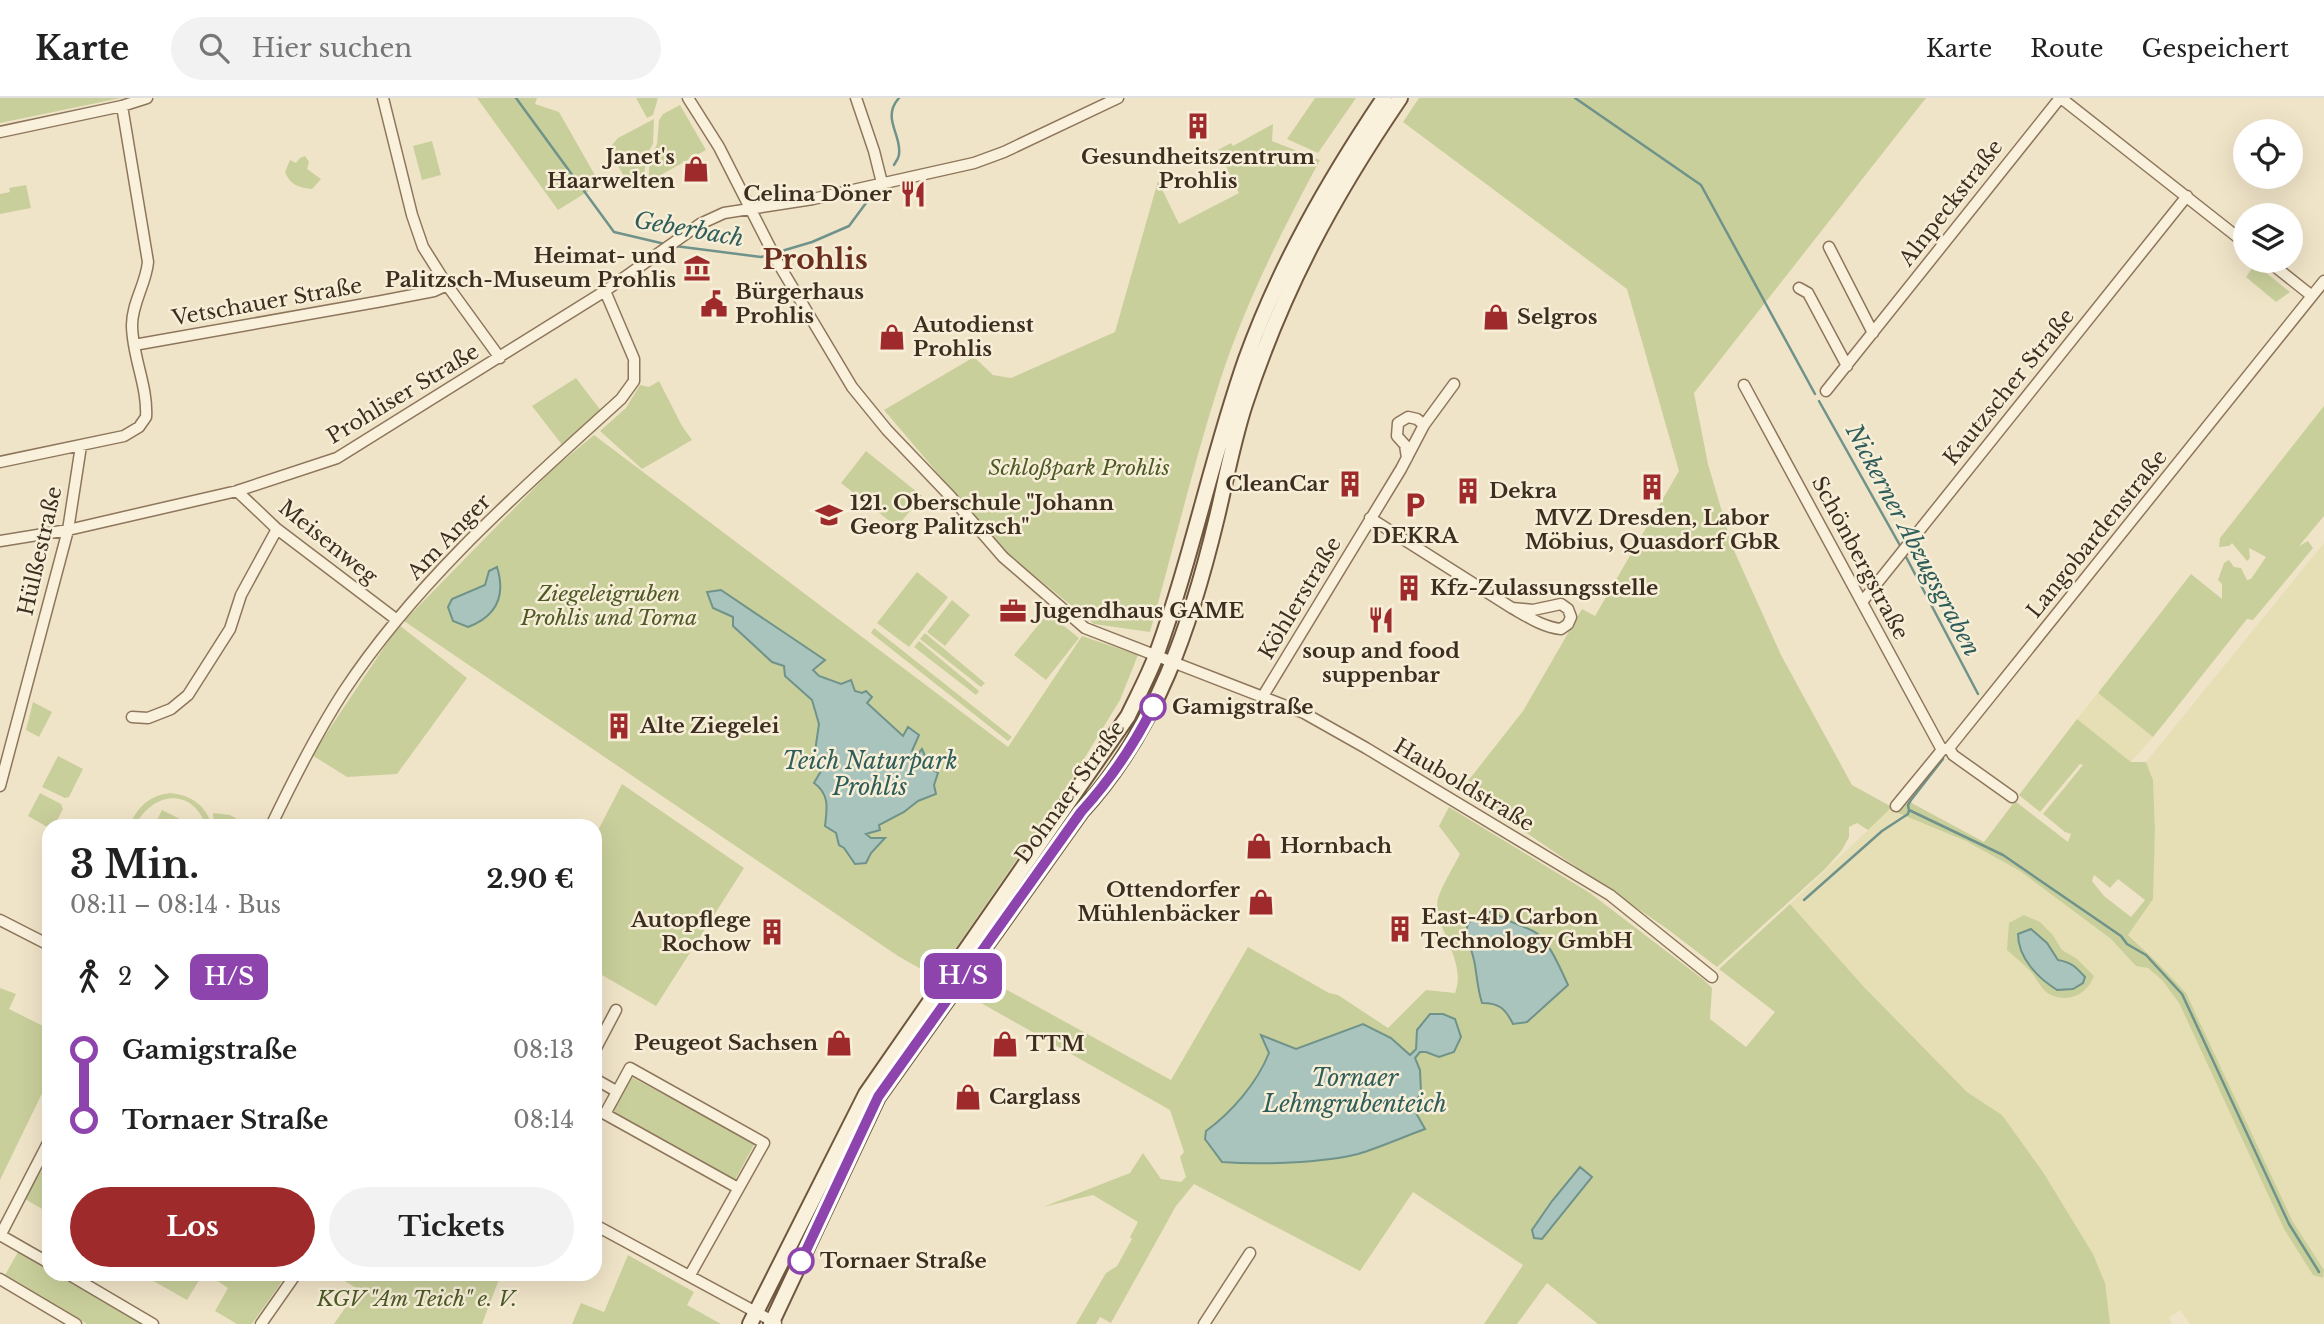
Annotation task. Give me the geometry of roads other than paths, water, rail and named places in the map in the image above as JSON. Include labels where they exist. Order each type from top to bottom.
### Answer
[{"type":"main road","name":"Dohnaer Straße","points":[[753,1318],[866,1094],[1119,731],[1156,654],[1227,417],[1267,305],[1296,243],[1340,163],[1384,98]]},
{"type":"main road","name":"Dohnaer Straße","points":[[773,1323],[878,1097],[1081,812],[1105,786],[1142,729],[1174,662],[1194,607],[1244,405],[1281,306],[1308,248],[1338,194],[1400,98]]},
{"type":"street","points":[[0,132],[122,106],[147,98]]},
{"type":"street","points":[[383,98],[424,247],[447,285],[500,358]]},
{"type":"street","points":[[688,98],[719,148],[772,252],[852,387],[887,430],[1003,557],[1085,628],[1174,662]]},
{"type":"street","points":[[856,98],[882,183]]},
{"type":"street","name":"Prohliser Straße","points":[[0,541],[68,530],[237,491],[337,458],[605,291],[700,224],[724,213],[813,198],[974,163],[1004,152],[1118,98]]},
{"type":"street","points":[[2060,98],[2233,233]]},
{"type":"street","name":"Alnpeckstraße","points":[[1826,391],[2060,98]]},
{"type":"street","points":[[0,462],[132,433],[146,417],[132,317],[147,276],[148,262],[122,106]]},
{"type":"street","name":"Kautzscher Straße","points":[[1862,602],[2187,196]]},
{"type":"street","points":[[1829,247],[1873,333]]},
{"type":"street","points":[[2283,273],[2312,296]]},
{"type":"street","name":"Langobardenstraße","points":[[1896,806],[1946,749],[2324,281]]},
{"type":"street","name":"Vetschauer Straße","points":[[134,345],[382,301],[434,291],[447,285]]},
{"type":"street","points":[[1799,288],[1808,293],[1847,366]]},
{"type":"street","name":"Am Anger","points":[[274,819],[310,748],[345,689],[397,620],[468,541],[621,399],[634,381],[634,359],[605,291]]},
{"type":"street","name":"Köhlerstraße","points":[[1263,696],[1407,458],[1424,425],[1454,384]]},
{"type":"street","name":"Schönbergstraße","points":[[1744,385],[1862,602],[1946,749],[2012,797]]},
{"type":"street","points":[[1407,458],[1405,445],[1397,436],[1398,423],[1408,417],[1417,419],[1424,425]]},
{"type":"street","name":"Hülßestraße","points":[[0,786],[68,530],[81,446]]},
{"type":"street","name":"Meisenweg","points":[[237,491],[277,529],[397,620]]},
{"type":"street","points":[[1370,519],[1512,608],[1549,628],[1561,629],[1568,624],[1571,617],[1561,604],[1534,610],[1512,608]]},
{"type":"street","points":[[132,717],[148,718],[172,709],[188,695],[230,629],[241,595],[277,529]]},
{"type":"street","name":"Hauboldstraße","points":[[1174,662],[1304,713],[1366,748],[1610,895],[1712,977]]},
{"type":"street","points":[[0,920],[42,941]]},
{"type":"street","points":[[602,1037],[616,1010]]},
{"type":"street","points":[[690,1275],[764,1143],[630,1068],[605,1114],[738,1188]]},
{"type":"street","points":[[602,1083],[617,1091]]},
{"type":"street","points":[[42,1155],[0,1236],[42,1259]]},
{"type":"street","points":[[602,1229],[690,1275],[753,1318],[773,1323]]},
{"type":"street","points":[[1204,1324],[1250,1253]]},
{"type":"street","points":[[0,1279],[76,1324]]},
{"type":"street","points":[[80,1281],[153,1324]]},
{"type":"street","points":[[261,1324],[291,1281]]},
{"type":"water","points":[[497,567],[500,577],[499,596],[492,611],[468,627],[453,621],[448,607],[452,599],[485,585],[489,571]]},
{"type":"water","name":"Teich Naturpark Prohlis","points":[[721,590],[825,660],[813,670],[819,676],[841,684],[851,680],[855,691],[866,691],[872,697],[867,703],[903,736],[908,727],[919,735],[912,751],[917,755],[922,749],[930,768],[938,773],[934,785],[936,794],[918,801],[879,825],[880,830],[866,834],[871,838],[885,838],[866,863],[855,864],[839,845],[836,833],[825,826],[825,797],[814,783],[821,771],[814,758],[819,724],[812,700],[785,676],[784,666],[772,662],[733,626],[733,617],[713,608],[707,592]]},
{"type":"water","points":[[1493,911],[1539,935],[1554,955],[1568,985],[1527,1022],[1513,1024],[1501,1007],[1482,1003],[1467,930],[1472,919]]},
{"type":"water","points":[[2031,929],[2047,943],[2058,960],[2070,964],[2082,973],[2085,977],[2083,983],[2073,989],[2057,990],[2036,973],[2025,959],[2019,943],[2018,934]]},
{"type":"water","name":"Tornaer Lehmgrubenteich","points":[[1430,1014],[1443,1014],[1455,1019],[1461,1037],[1454,1052],[1439,1057],[1420,1052],[1415,1058],[1420,1070],[1421,1092],[1415,1104],[1416,1113],[1425,1129],[1358,1154],[1290,1162],[1222,1162],[1205,1139],[1206,1131],[1243,1096],[1264,1064],[1269,1053],[1261,1035],[1296,1049],[1363,1024],[1391,1038],[1410,1055],[1416,1049],[1417,1030]]},
{"type":"water","points":[[1580,1167],[1592,1177],[1542,1239],[1534,1238],[1532,1230]]},
{"type":"waterway","name":"Geberbach","points":[[516,98],[614,232],[665,244]]},
{"type":"waterway","name":"Geberbach","points":[[894,165],[899,147],[892,113],[899,98]]},
{"type":"waterway","name":"Nickerner Abzugsgraben","points":[[1575,98],[1701,185],[1815,394]]},
{"type":"waterway","name":"Geberbach","points":[[775,253],[812,242],[849,226],[866,203]]},
{"type":"waterway","name":"Geberbach","points":[[675,246],[761,257],[769,255]]},
{"type":"waterway","name":"Nickerner Abzugsgraben","points":[[1819,401],[1902,549]]},
{"type":"waterway","name":"Nickerner Abzugsgraben","points":[[1905,555],[1978,694]]},
{"type":"waterway","name":"Nickerner Abzugsgraben","points":[[1943,759],[1911,800],[1909,810],[2003,855],[2146,955],[2182,994],[2289,1224],[2319,1272]]},
{"type":"waterway","points":[[1804,900],[1882,831],[1908,814],[1909,810]]},
{"type":"place","name":"Gesundheitszentrum Prohlis","points":[[1198,126]]},
{"type":"place","name":"Janet's Haarwelten","points":[[696,169]]},
{"type":"place","name":"Celina Döner","points":[[913,194]]},
{"type":"place","name":"Heimat- und Palitzsch-Museum Prohlis","points":[[697,268]]},
{"type":"place","name":"Bürgerhaus Prohlis","points":[[714,304]]},
{"type":"place","name":"Selgros","points":[[1496,317]]},
{"type":"place","name":"Autodienst Prohlis","points":[[892,337]]},
{"type":"place","name":"CleanCar","points":[[1350,484]]},
{"type":"place","name":"MVZ Dresden, Labor Möbius, Quasdorf GbR","points":[[1652,487]]},
{"type":"place","name":"Dekra","points":[[1468,491]]},
{"type":"place","name":"DEKRA","points":[[1415,505]]},
{"type":"place","name":"121. Oberschule \"Johann Georg Palitzsch\"","points":[[829,515]]},
{"type":"place","name":"Kfz-Zulassungsstelle","points":[[1409,588]]},
{"type":"place","name":"Jugendhaus GAME","points":[[1013,611]]},
{"type":"place","name":"soup and food suppenbar","points":[[1381,620]]},
{"type":"place","name":"Gamigstraße","points":[[1153,707]]},
{"type":"place","name":"Alte Ziegelei","points":[[619,726]]},
{"type":"place","name":"Hornbach","points":[[1259,846]]},
{"type":"place","name":"Ottendorfer Mühlenbäcker","points":[[1261,902]]},
{"type":"place","name":"East-4D Carbon Technology GmbH","points":[[1400,929]]},
{"type":"place","name":"Autopflege Rochow","points":[[772,932]]},
{"type":"place","name":"Peugeot Sachsen","points":[[839,1043]]},
{"type":"place","name":"TTM","points":[[1005,1044]]},
{"type":"place","name":"Carglass","points":[[968,1097]]},
{"type":"place","name":"Tornaer Straße","points":[[801,1261]]},
{"type":"district","name":"Prohlis","points":[[815,259]]},
{"type":"park label","name":"Schloßpark Prohlis","points":[[1079,468]]},
{"type":"park label","name":"Ziegeleigruben Prohlis und Torna","points":[[609,606]]},
{"type":"park label","name":"KGV \"Am Teich\" e. V.","points":[[417,1299]]}]
